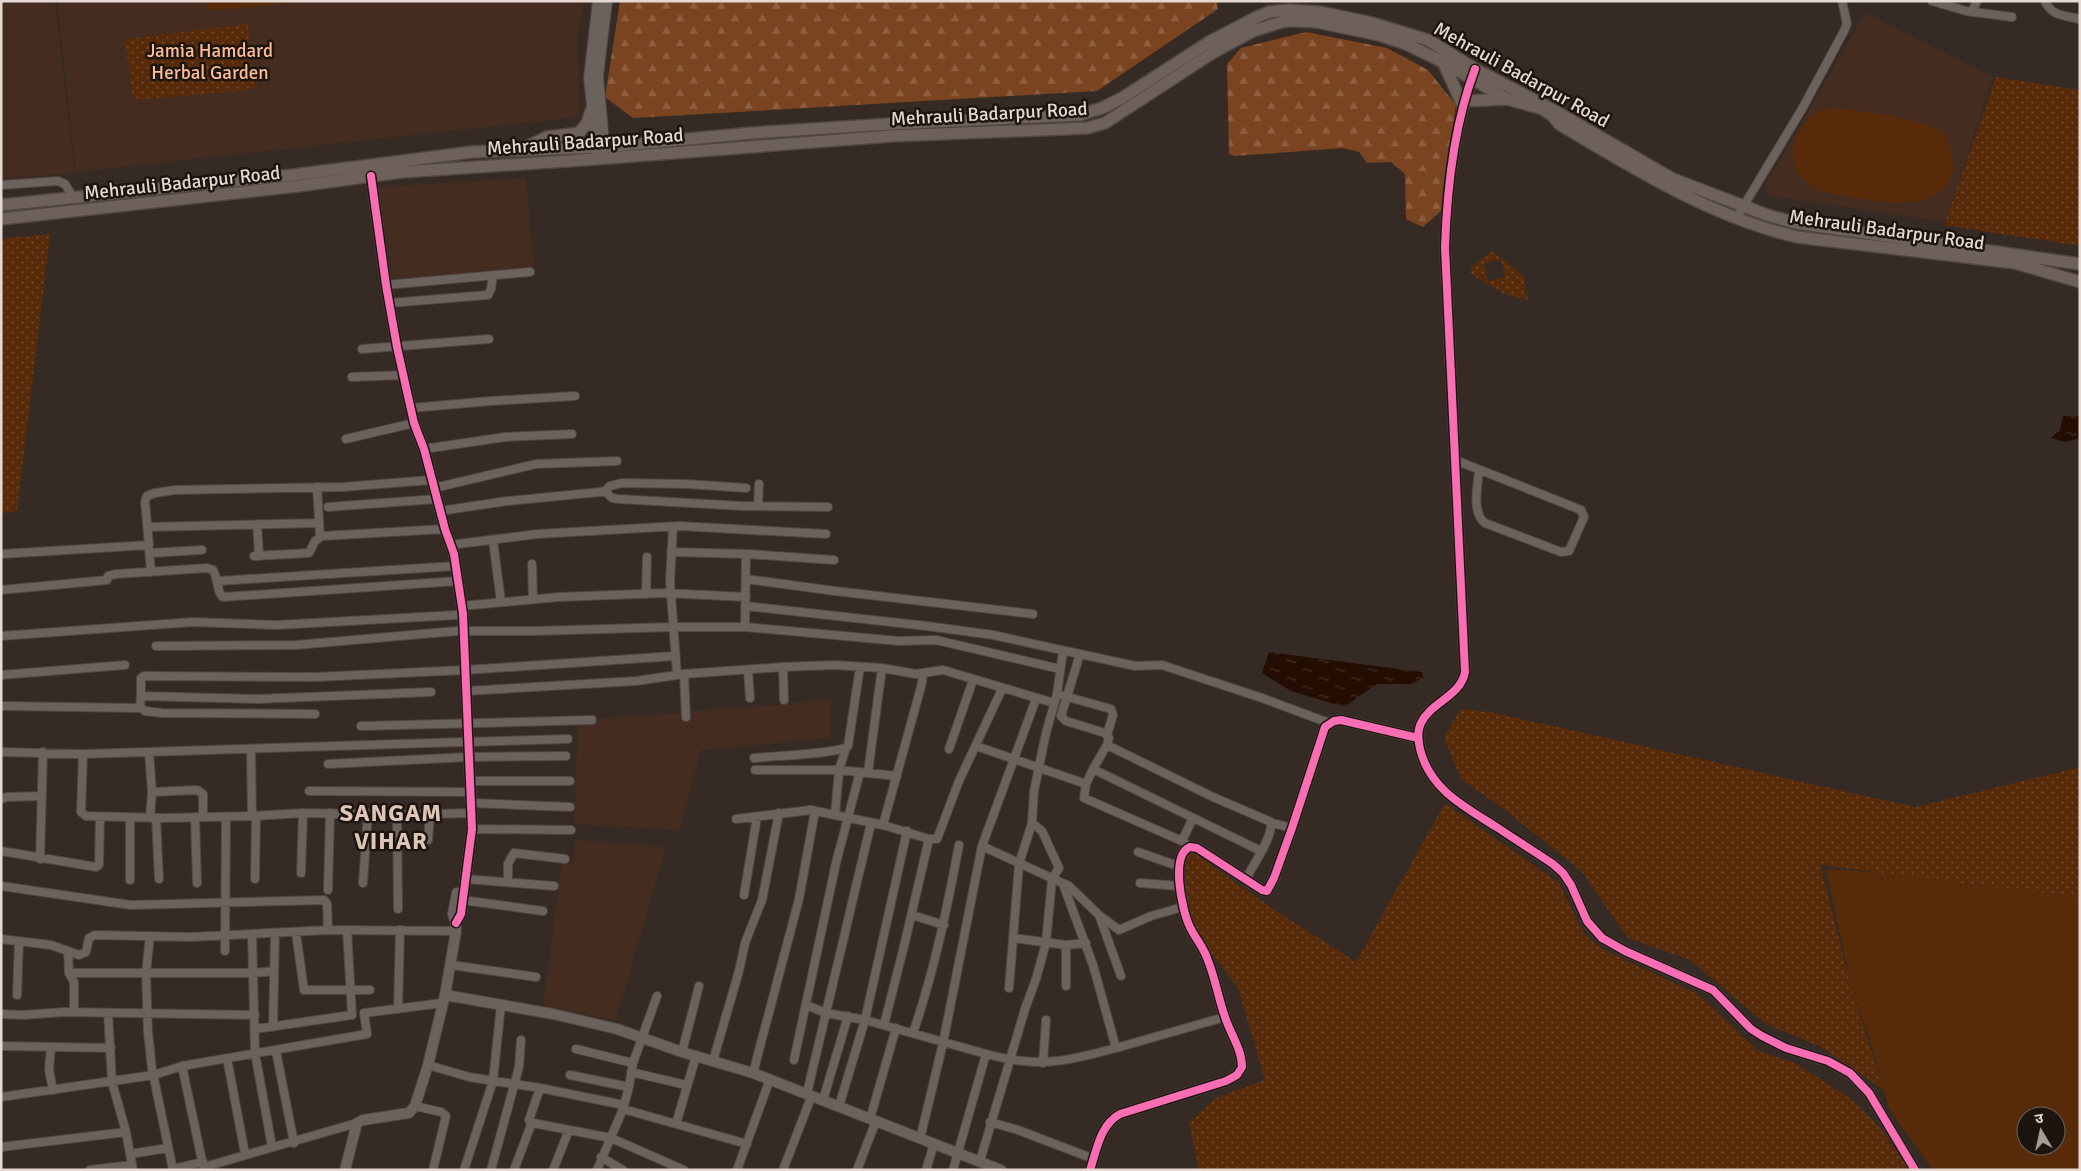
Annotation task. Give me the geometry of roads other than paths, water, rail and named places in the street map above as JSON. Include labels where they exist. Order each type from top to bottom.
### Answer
[{"type":"main road","name":"Mehrauli Badarpur Road","points":[[1,219],[305,185],[402,172],[600,152],[891,136],[1087,128],[1105,123],[1241,24],[1269,12],[1288,10],[1320,12],[1372,23],[1428,40],[1508,99],[1542,109],[1554,117],[1558,124],[1656,181],[1780,233],[1797,237],[2015,264],[2080,282]]},
{"type":"main road","name":"Mehrauli Badarpur Road","points":[[1211,47],[1285,21],[1317,22],[1380,36],[1406,44],[1557,112],[1673,179],[1767,215],[1796,223],[2080,264]]},
{"type":"main road","points":[[1443,62],[1464,104],[1508,99]]},
{"type":"main road","points":[[522,148],[539,139],[579,133],[587,123],[591,111]]},
{"type":"main road","name":"Mehrauli Badarpur Road","points":[[1,205],[302,174],[472,152],[522,148],[600,152]]},
{"type":"main road","points":[[302,174],[305,185]]},
{"type":"street","points":[[598,1],[590,63],[591,111],[600,152]]},
{"type":"street","points":[[600,152],[598,76],[607,1]]},
{"type":"street","points":[[1737,216],[1802,109],[1844,31],[1846,24],[1842,1]]},
{"type":"street","points":[[1932,1],[1972,12],[2012,17]]},
{"type":"street","points":[[1972,12],[1977,1]]},
{"type":"street","points":[[2046,1],[2052,12],[2080,19]]},
{"type":"street","points":[[1474,74],[1464,104],[1454,156],[1446,218],[1445,247],[1465,672],[1462,683],[1429,711],[1421,721],[1418,738],[1426,767],[1440,787],[1460,804],[1553,864],[1563,873],[1572,885],[1587,921],[1602,938],[1625,951],[1709,987],[1751,1029],[1762,1036],[1786,1048],[1828,1061],[1850,1074],[1869,1093],[1915,1170]]},
{"type":"street","points":[[150,936],[146,973],[148,1032],[154,1074],[173,1169],[204,1166],[230,1160],[245,1154],[294,1143],[363,1120],[409,1113],[414,1106],[428,1065],[444,999],[456,927],[461,914],[472,829],[466,757],[459,610],[455,581],[448,555],[450,545],[424,449],[414,422],[397,347],[386,285],[371,176]]},
{"type":"street","points":[[1,185],[58,181],[65,184],[73,197]]},
{"type":"street","points":[[386,285],[530,272]]},
{"type":"street","points":[[390,304],[488,295],[492,286],[493,275]]},
{"type":"street","points":[[362,348],[489,339]]},
{"type":"street","points":[[352,377],[404,375]]},
{"type":"street","points":[[411,408],[575,396]]},
{"type":"street","points":[[346,438],[414,422]]},
{"type":"street","points":[[424,449],[505,437],[572,434]]},
{"type":"street","points":[[1455,460],[1583,512],[1584,517],[1570,551],[1561,552],[1485,523],[1480,519],[1477,508],[1479,470]]},
{"type":"street","points":[[151,572],[146,499],[155,493],[196,489],[432,484],[536,464],[617,461]]},
{"type":"street","points":[[440,511],[507,501],[605,491],[610,486],[622,483],[687,484],[746,488]]},
{"type":"street","points":[[758,506],[759,484]]},
{"type":"street","points":[[317,487],[320,537]]},
{"type":"street","points":[[605,491],[613,499],[758,506],[828,507]]},
{"type":"street","points":[[328,507],[436,499]]},
{"type":"street","points":[[148,527],[319,523]]},
{"type":"street","points":[[257,524],[257,556],[309,553],[315,541],[320,537],[445,529]]},
{"type":"street","points":[[450,545],[537,534],[673,527],[826,534]]},
{"type":"street","points":[[673,527],[671,552],[673,627],[675,656],[686,716]]},
{"type":"street","points":[[493,540],[501,602]]},
{"type":"street","points":[[1,554],[149,549],[202,550]]},
{"type":"street","points":[[671,552],[834,560]]},
{"type":"street","points":[[745,627],[746,555]]},
{"type":"street","points":[[646,594],[647,557]]},
{"type":"street","points":[[532,564],[533,599]]},
{"type":"street","points":[[218,581],[452,567]]},
{"type":"street","points":[[1,590],[107,580],[108,576],[116,574],[207,568],[213,570],[218,581],[218,593],[223,597],[455,581]]},
{"type":"street","points":[[746,579],[1033,614]]},
{"type":"street","points":[[1,636],[193,622],[277,625],[459,610],[501,602],[533,599],[671,593],[746,597]]},
{"type":"street","points":[[746,606],[993,635],[1135,666],[1162,665],[1262,698],[1329,723],[1341,720],[1418,738]]},
{"type":"street","points":[[156,646],[296,645],[460,631],[536,632],[673,627],[745,627],[899,641],[936,640],[1060,669]]},
{"type":"street","points":[[1009,988],[1019,864],[1032,823],[1034,791],[1057,694],[1063,651]]},
{"type":"street","points":[[1063,719],[1062,712],[1080,654]]},
{"type":"street","points":[[140,707],[140,682],[144,676],[316,677],[462,670],[675,656]]},
{"type":"street","points":[[1,675],[124,665]]},
{"type":"street","points":[[466,691],[636,681],[680,675],[783,667],[860,667],[923,673],[940,670],[1054,703]]},
{"type":"street","points":[[783,667],[784,700]]},
{"type":"street","points":[[835,815],[839,770],[848,746],[860,667]]},
{"type":"street","points":[[794,1060],[848,818],[864,772],[882,668]]},
{"type":"street","points":[[462,670],[466,691],[465,722]]},
{"type":"street","points":[[748,670],[750,698]]},
{"type":"street","points":[[883,825],[922,683],[923,673]]},
{"type":"street","points":[[949,749],[973,680]]},
{"type":"street","points":[[736,819],[807,810],[883,825],[935,840],[939,838],[959,781],[1002,689]]},
{"type":"street","points":[[141,696],[258,699],[431,692]]},
{"type":"street","points":[[1057,694],[1111,709],[1113,715],[1107,745],[1086,784],[1083,795],[1085,799],[1197,848],[1262,890],[1268,891],[1292,828],[1322,732],[1329,723]]},
{"type":"street","points":[[920,1139],[943,1043],[982,846],[1036,699]]},
{"type":"street","points":[[1,706],[140,707],[145,711],[162,713],[315,714]]},
{"type":"street","points":[[1051,715],[1108,735]]},
{"type":"street","points":[[361,726],[592,720]]},
{"type":"street","points":[[1,752],[83,754],[568,739]]},
{"type":"street","points":[[1107,745],[1213,797],[1272,823],[1292,828]]},
{"type":"street","points":[[976,746],[1086,784]]},
{"type":"street","points":[[754,758],[829,752],[846,748]]},
{"type":"street","points":[[251,750],[255,879]]},
{"type":"street","points":[[40,859],[44,752]]},
{"type":"street","points":[[148,752],[159,879]]},
{"type":"street","points":[[83,754],[82,813],[86,816],[153,818],[302,813],[430,814],[469,803]]},
{"type":"street","points":[[328,764],[466,757],[566,756]]},
{"type":"street","points":[[456,927],[453,914],[467,843],[469,782],[466,757]]},
{"type":"street","points":[[1093,768],[1262,851]]},
{"type":"street","points":[[755,770],[839,770],[896,776]]},
{"type":"street","points":[[469,782],[570,781]]},
{"type":"street","points":[[152,792],[201,791],[197,883]]},
{"type":"street","points":[[309,791],[469,803],[570,807]]},
{"type":"street","points":[[1,799],[7,797],[42,796]]},
{"type":"street","points":[[753,1073],[799,899],[815,811]]},
{"type":"street","points":[[301,873],[302,813]]},
{"type":"street","points":[[328,890],[330,813]]},
{"type":"street","points":[[363,884],[368,813]]},
{"type":"street","points":[[713,1061],[739,971],[745,943],[762,900],[779,813]]},
{"type":"street","points":[[397,814],[398,909]]},
{"type":"street","points":[[428,840],[430,814]]},
{"type":"street","points":[[1,851],[88,867],[98,867],[100,817]]},
{"type":"street","points":[[130,817],[130,880]]},
{"type":"street","points":[[225,950],[226,817]]},
{"type":"street","points":[[744,895],[756,817]]},
{"type":"street","points":[[1090,1170],[1103,1129],[1111,1118],[1226,1081],[1241,1071],[1242,1062],[1225,1017],[1206,955],[1188,925],[1183,907],[1178,866],[1193,818]]},
{"type":"street","points":[[783,1170],[810,1094],[826,1013],[872,823]]},
{"type":"street","points":[[980,1161],[990,1122],[1011,1060],[1046,943],[1052,879],[1059,871],[1058,864],[1042,831],[1032,823]]},
{"type":"street","points":[[1246,878],[1262,851],[1272,823]]},
{"type":"street","points":[[472,829],[571,830]]},
{"type":"street","points":[[839,1106],[865,1020],[907,831]]},
{"type":"street","points":[[884,1025],[929,839]]},
{"type":"street","points":[[913,1034],[924,1002],[944,925],[959,845]]},
{"type":"street","points":[[982,846],[1074,890],[1099,915],[1120,930],[1151,916],[1183,907]]},
{"type":"street","points":[[1138,852],[1178,866]]},
{"type":"street","points":[[508,882],[508,864],[514,853],[565,859]]},
{"type":"street","points":[[465,879],[554,886]]},
{"type":"street","points":[[1140,883],[1180,886]]},
{"type":"street","points":[[1063,884],[1086,943],[1116,1048]]},
{"type":"street","points":[[1,886],[131,905],[324,900],[327,904],[328,930]]},
{"type":"street","points":[[462,900],[542,911]]},
{"type":"street","points":[[912,915],[944,925]]},
{"type":"street","points":[[1099,915],[1122,976]]},
{"type":"street","points":[[1,939],[51,945],[79,955],[85,953],[89,938],[93,935],[225,936],[328,930],[400,930],[456,927]]},
{"type":"street","points":[[348,930],[352,1014]]},
{"type":"street","points":[[398,1009],[400,930]]},
{"type":"street","points":[[296,933],[304,990],[370,990]]},
{"type":"street","points":[[252,934],[256,1053],[272,1147]]},
{"type":"street","points":[[273,1027],[275,934]]},
{"type":"street","points":[[1013,938],[1066,945],[1086,943]]},
{"type":"street","points":[[17,995],[19,942]]},
{"type":"street","points":[[1066,945],[1066,986]]},
{"type":"street","points":[[68,952],[69,973],[74,982],[74,1012]]},
{"type":"street","points":[[451,965],[536,977]]},
{"type":"street","points":[[69,973],[253,973],[274,971]]},
{"type":"street","points":[[682,1052],[699,986]]},
{"type":"street","points":[[597,1170],[623,1107],[633,1064],[657,996]]},
{"type":"street","points":[[255,1029],[398,1009],[444,999],[501,1005],[617,1029],[682,1052],[753,1073],[997,1169]]},
{"type":"street","points":[[464,1170],[493,1081],[501,1005]]},
{"type":"street","points":[[806,1005],[826,1013],[865,1020],[986,1054],[1011,1060],[1043,1063],[1068,1061],[1225,1017]]},
{"type":"street","points":[[1,1014],[23,1015],[74,1012],[254,1015]]},
{"type":"street","points":[[90,1170],[132,1167],[126,1132],[112,1082],[108,1013]]},
{"type":"street","points":[[1,1098],[112,1082],[154,1074],[182,1066],[367,1034],[364,1013]]},
{"type":"street","points":[[823,1100],[848,1016]]},
{"type":"street","points":[[1043,1063],[1046,1020]]},
{"type":"street","points":[[857,1170],[873,1120],[896,1028]]},
{"type":"street","points":[[491,1170],[518,1067],[521,1040]]},
{"type":"street","points":[[1,1046],[111,1048]]},
{"type":"street","points":[[51,1047],[49,1070],[52,1090]]},
{"type":"street","points":[[576,1049],[633,1064]]},
{"type":"street","points":[[276,1050],[294,1143]]},
{"type":"street","points":[[954,1170],[986,1054]]},
{"type":"street","points":[[676,1124],[696,1056]]},
{"type":"street","points":[[227,1058],[245,1154]]},
{"type":"street","points":[[428,1065],[469,1077],[540,1088],[623,1107],[747,1144]]},
{"type":"street","points":[[182,1066],[204,1166]]},
{"type":"street","points":[[631,1072],[686,1085]]},
{"type":"street","points":[[570,1075],[629,1087]]},
{"type":"street","points":[[737,1170],[770,1080]]},
{"type":"street","points":[[514,1170],[532,1124],[529,1120],[540,1088]]},
{"type":"street","points":[[414,1106],[440,1112],[446,1116],[433,1170]]},
{"type":"street","points":[[990,1122],[1018,1130],[1094,1159]]},
{"type":"street","points":[[344,1170],[358,1123]]},
{"type":"street","points":[[532,1124],[611,1138],[684,1170]]},
{"type":"street","points":[[553,1170],[569,1130]]},
{"type":"street","points":[[1,1147],[126,1132]]},
{"type":"street","points":[[926,1170],[934,1144]]},
{"type":"street","points":[[130,1154],[168,1148]]},
{"type":"street","points":[[601,1157],[623,1170]]},
{"type":"street","points":[[230,1160],[233,1170]]},
{"type":"water","points":[[2063,416],[2080,416],[2080,438],[2065,442],[2051,438],[2060,430]]},
{"type":"water","points":[[1269,652],[1422,672],[1423,678],[1411,684],[1377,684],[1344,707],[1291,691],[1262,673]]},
{"type":"district","name":"SANGAM VIHAR","points":[[391,827]]},
{"type":"park label","name":"Jamia Hamdard Herbal Garden","points":[[210,61]]}]
